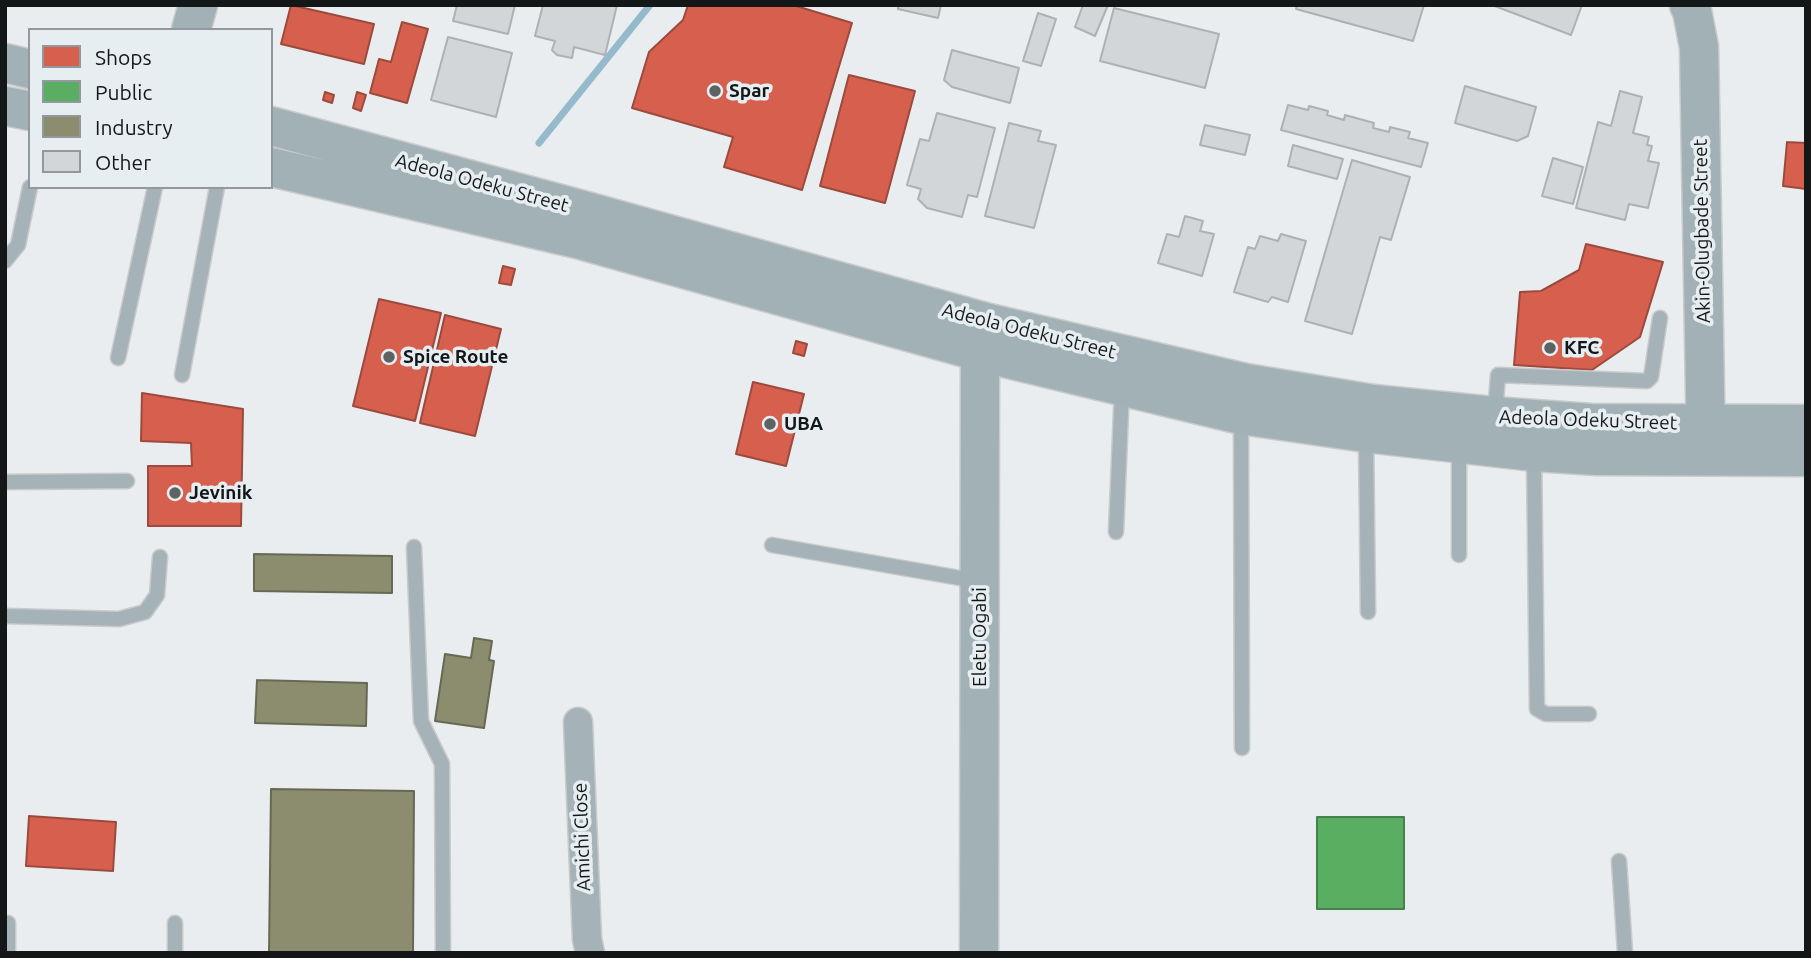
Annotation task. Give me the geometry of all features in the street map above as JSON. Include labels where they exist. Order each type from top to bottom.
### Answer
[{"type":"main road","points":[[192,28],[198,5]]},
{"type":"main road","name":"Akin-Olugbade Street","points":[[1689,5],[1699,47],[1706,441]]},
{"type":"main road","points":[[5,63],[28,69]]},
{"type":"main road","points":[[5,106],[28,111]]},
{"type":"main road","name":"Adeola Odeku Street","points":[[273,127],[580,225],[985,338],[1122,386],[1241,415],[1366,433],[1534,452],[1597,456],[1806,424]]},
{"type":"main road","name":"Adeola Odeku Street","points":[[273,167],[580,225]]},
{"type":"main road","name":"Adeola Odeku Street","points":[[985,338],[1373,404],[1591,423],[1806,457]]},
{"type":"main road","name":"Eletu Ogabi","points":[[979,953],[980,581],[985,338]]},
{"type":"street","name":"Amichi Close","points":[[578,722],[587,939],[590,953]]},
{"type":"lane","points":[[5,261],[18,245],[30,189]]},
{"type":"lane","points":[[118,358],[155,189]]},
{"type":"lane","points":[[182,375],[217,189]]},
{"type":"lane","points":[[1495,416],[1498,375],[1647,381],[1651,377],[1660,318]]},
{"type":"lane","points":[[1116,531],[1122,386]]},
{"type":"lane","points":[[1241,415],[1242,748]]},
{"type":"lane","points":[[1366,433],[1368,612]]},
{"type":"lane","points":[[1459,443],[1459,555]]},
{"type":"lane","points":[[1534,452],[1537,709],[1546,714],[1589,714]]},
{"type":"lane","points":[[5,482],[127,481]]},
{"type":"lane","points":[[772,545],[980,581]]},
{"type":"lane","points":[[414,547],[421,721],[442,764],[443,953]]},
{"type":"lane","points":[[5,616],[119,619],[145,612],[157,595],[160,557]]},
{"type":"lane","points":[[1619,861],[1625,953]]},
{"type":"lane","points":[[8,923],[8,953]]},
{"type":"lane","points":[[175,923],[175,953]]},
{"type":"building: Shops","points":[[291,5],[374,24],[364,64],[281,44]]},
{"type":"building: Shops","points":[[688,5],[793,5],[852,23],[802,190],[724,167],[733,137],[632,108],[649,52],[683,20]]},
{"type":"building: Shops","points":[[402,22],[428,29],[407,103],[370,93],[379,59],[391,62]]},
{"type":"building: Shops","points":[[849,75],[915,91],[885,203],[820,186]]},
{"type":"building: Shops","points":[[325,92],[334,95],[332,103],[323,100]]},
{"type":"building: Shops","points":[[357,92],[366,95],[361,111],[353,108]]},
{"type":"building: Shops","points":[[1787,142],[1806,143],[1806,189],[1783,186]]},
{"type":"building: Shops","points":[[1586,244],[1663,262],[1640,337],[1592,370],[1514,365],[1520,292],[1541,291],[1579,270]]},
{"type":"building: Shops","points":[[503,266],[515,269],[511,285],[499,283]]},
{"type":"building: Shops","points":[[379,299],[441,313],[415,421],[353,406]]},
{"type":"building: Shops","points":[[445,315],[501,329],[475,436],[420,423]]},
{"type":"building: Shops","points":[[796,341],[807,344],[804,356],[793,353]]},
{"type":"building: Shops","name":"UBA","points":[[753,382],[804,394],[786,466],[736,454]]},
{"type":"building: Shops","points":[[142,393],[243,409],[241,526],[148,526],[148,466],[192,466],[191,443],[141,441]]},
{"type":"building: Shops","points":[[29,816],[116,822],[113,871],[26,866]]},
{"type":"building: Public","points":[[1317,817],[1404,817],[1404,909],[1317,909]]},
{"type":"building: Industry","points":[[254,554],[392,556],[392,593],[254,591]]},
{"type":"building: Industry","points":[[474,638],[492,641],[489,660],[494,661],[484,728],[435,721],[445,654],[471,658]]},
{"type":"building: Industry","points":[[257,680],[367,683],[366,726],[255,723]]},
{"type":"building: Industry","points":[[271,789],[414,791],[413,953],[269,953]]},
{"type":"building: Other","points":[[457,5],[515,5],[508,34],[453,21]]},
{"type":"building: Other","points":[[543,5],[617,5],[605,55],[574,47],[572,58],[557,55],[552,50],[555,41],[535,36]]},
{"type":"building: Other","points":[[898,5],[941,5],[938,18],[898,9]]},
{"type":"building: Other","points":[[1083,5],[1108,5],[1095,36],[1075,27]]},
{"type":"building: Other","points":[[1297,5],[1424,5],[1413,41],[1296,9]]},
{"type":"building: Other","points":[[1492,5],[1582,5],[1571,35]]},
{"type":"building: Other","points":[[1114,8],[1219,34],[1205,88],[1100,61]]},
{"type":"building: Other","points":[[1038,13],[1056,19],[1041,66],[1023,61]]},
{"type":"building: Other","points":[[448,37],[512,53],[496,117],[431,100]]},
{"type":"building: Other","points":[[952,50],[1019,68],[1010,103],[952,87],[944,80]]},
{"type":"building: Other","points":[[1465,86],[1536,107],[1528,136],[1517,141],[1455,123]]},
{"type":"building: Other","points":[[1620,91],[1642,97],[1633,133],[1649,137],[1647,145],[1652,146],[1648,161],[1659,163],[1648,208],[1629,204],[1625,220],[1576,208],[1598,122],[1611,126]]},
{"type":"building: Other","points":[[1288,105],[1308,110],[1309,106],[1328,111],[1327,115],[1344,120],[1345,115],[1374,123],[1373,128],[1389,132],[1390,127],[1410,132],[1408,138],[1428,143],[1421,167],[1281,130]]},
{"type":"building: Other","points":[[937,113],[995,128],[977,197],[968,195],[962,217],[927,208],[918,199],[921,189],[907,185],[920,139],[929,141]]},
{"type":"building: Other","points":[[1009,123],[1041,131],[1038,141],[1056,145],[1034,228],[985,216]]},
{"type":"building: Other","points":[[1205,125],[1250,135],[1245,155],[1200,145]]},
{"type":"building: Other","points":[[1293,145],[1343,159],[1337,179],[1288,166]]},
{"type":"building: Other","points":[[1553,158],[1583,167],[1573,204],[1542,196]]},
{"type":"building: Other","points":[[1352,160],[1410,177],[1391,240],[1380,237],[1352,334],[1305,321]]},
{"type":"building: Other","points":[[1185,216],[1203,221],[1200,231],[1214,234],[1202,276],[1158,263],[1167,234],[1179,237]]},
{"type":"building: Other","points":[[1281,234],[1306,241],[1288,302],[1272,297],[1268,302],[1234,292],[1248,247],[1255,249],[1260,236],[1278,241]]},
{"type":"waterway","points":[[539,143],[650,5]]},
{"type":"place","name":"Spar","points":[[715,91]]},
{"type":"place","name":"KFC","points":[[1550,348]]},
{"type":"place","name":"Spice Route","points":[[389,357]]},
{"type":"place","name":"UBA","points":[[770,424]]},
{"type":"place","name":"Jevinik","points":[[175,493]]}]
